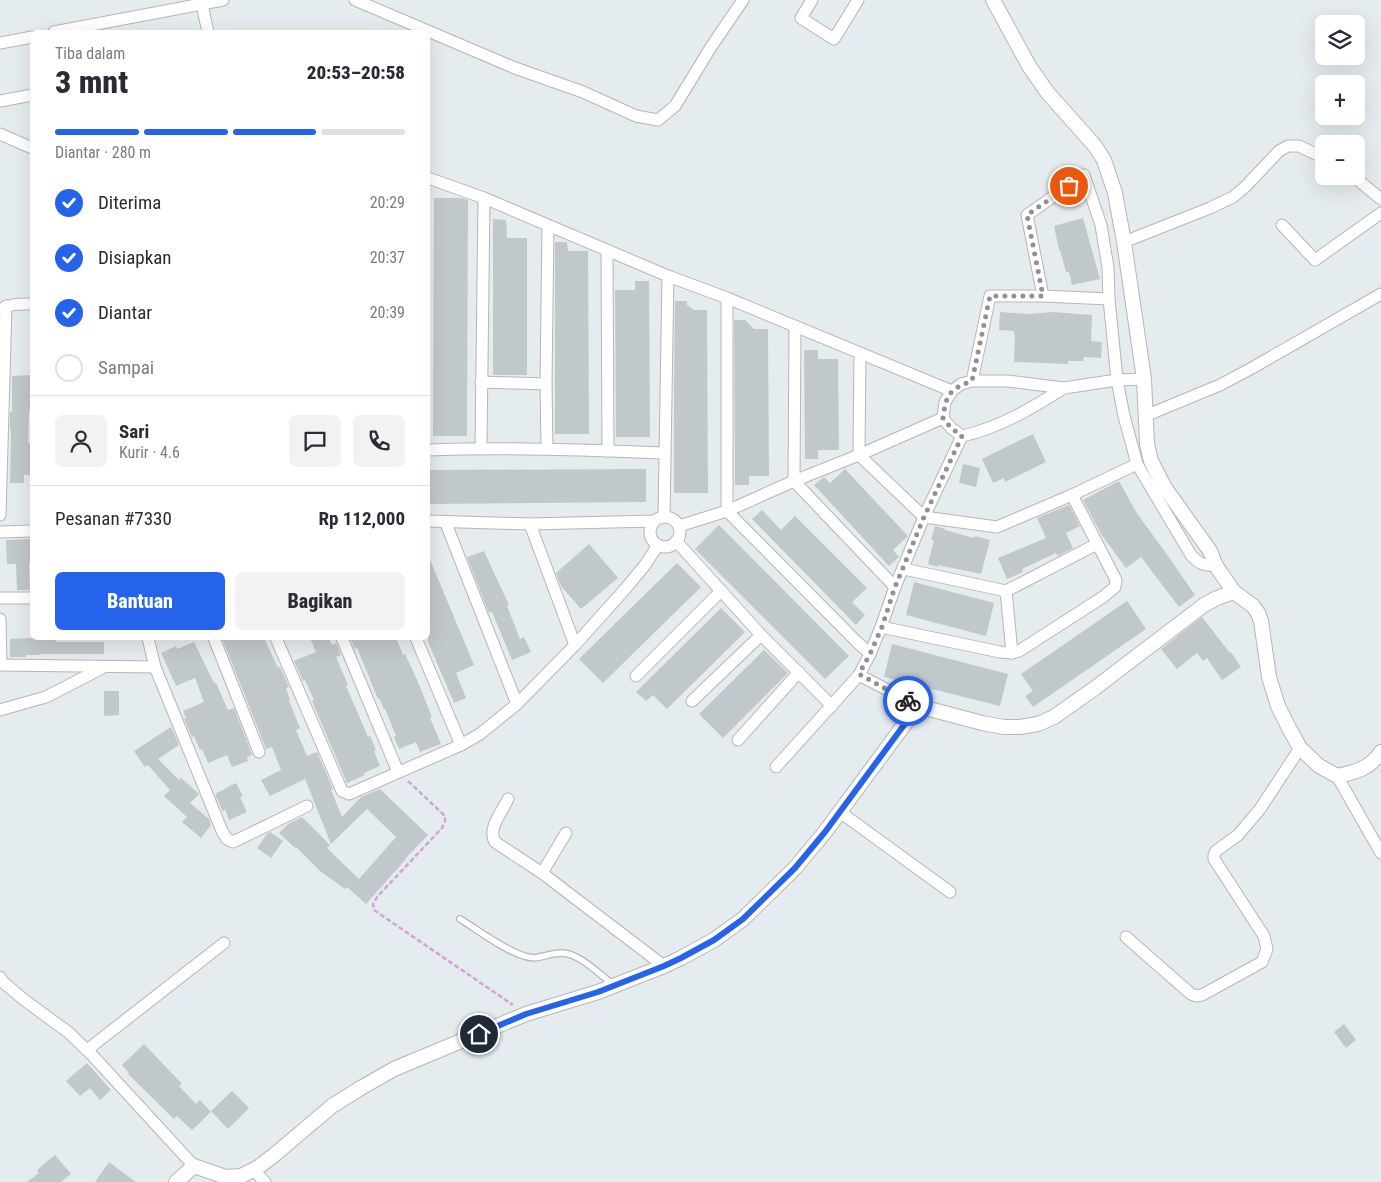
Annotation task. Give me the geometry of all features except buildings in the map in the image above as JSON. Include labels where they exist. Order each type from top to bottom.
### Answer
[{"type":"street","points":[[64,30],[202,2],[223,0]]},
{"type":"street","points":[[355,0],[426,30]]},
{"type":"street","points":[[430,32],[515,68],[583,92],[636,116],[658,120],[675,106],[711,47],[743,0]]},
{"type":"street","points":[[812,0],[801,18],[834,38],[858,0]]},
{"type":"street","points":[[993,0],[1029,66],[1047,92],[1095,146],[1104,160],[1114,193],[1124,242],[1144,379],[1147,444],[1158,475],[1165,488],[1210,551],[1216,566],[1234,592],[1253,606],[1258,613],[1269,677],[1278,706],[1300,748],[1319,766],[1337,776],[1381,853]]},
{"type":"street","points":[[202,2],[208,30]]},
{"type":"street","points":[[0,43],[30,37]]},
{"type":"street","points":[[0,101],[30,95]]},
{"type":"street","points":[[0,134],[30,147]]},
{"type":"street","points":[[1124,242],[1233,197],[1279,151],[1288,146],[1299,146],[1315,154]]},
{"type":"street","points":[[1043,296],[1027,215],[1084,175],[1101,225],[1108,268],[1117,380],[1124,416],[1137,464],[1191,555],[1204,565],[1216,566]]},
{"type":"street","points":[[430,179],[484,198],[668,276],[727,298],[952,391]]},
{"type":"street","points":[[1363,185],[1381,199]]},
{"type":"street","points":[[481,448],[484,198]]},
{"type":"street","points":[[1282,225],[1314,260],[1381,213]]},
{"type":"street","points":[[547,448],[548,226]]},
{"type":"street","points":[[607,250],[608,451]]},
{"type":"street","points":[[430,521],[530,524],[659,519],[672,519],[679,526],[680,534],[676,541],[663,547],[653,541],[650,536],[651,526],[659,519],[664,452],[668,276]]},
{"type":"street","points":[[1145,416],[1220,385],[1381,294]]},
{"type":"street","points":[[972,381],[990,296],[1109,299]]},
{"type":"street","points":[[727,298],[727,511],[870,654]]},
{"type":"street","points":[[0,515],[3,308],[16,304],[30,304]]},
{"type":"street","points":[[795,326],[794,481],[895,587]]},
{"type":"street","points":[[860,352],[859,455],[924,517],[999,527],[1137,464]]},
{"type":"street","points":[[1064,388],[1038,405],[977,433],[962,436],[951,428],[943,418],[945,402],[952,391],[961,384],[972,381],[1008,381],[1064,388],[1117,380],[1144,379]]},
{"type":"street","points":[[481,382],[546,384]]},
{"type":"street","points":[[679,526],[727,511],[943,418]]},
{"type":"street","points":[[776,767],[859,674],[882,627],[895,587],[924,517],[962,436]]},
{"type":"street","points":[[430,450],[547,448],[664,452]]},
{"type":"street","points":[[882,627],[1012,653],[1019,651],[1103,597],[1115,587],[1116,580],[1072,495]]},
{"type":"street","points":[[445,521],[517,704]]},
{"type":"street","points":[[530,524],[575,645]]},
{"type":"street","points":[[0,532],[30,531]]},
{"type":"street","points":[[676,541],[760,635],[832,706]]},
{"type":"street","points":[[904,569],[1006,591],[1097,544]]},
{"type":"street","points":[[277,640],[342,791],[349,794],[461,745],[480,734],[517,704],[575,645],[626,588],[658,545]]},
{"type":"street","points":[[636,676],[721,591]]},
{"type":"street","points":[[1006,591],[1012,653]]},
{"type":"street","points":[[859,674],[918,706],[1004,727],[1038,724],[1054,717],[1095,688],[1204,605],[1234,592]]},
{"type":"street","points":[[0,598],[30,598]]},
{"type":"street","points":[[0,619],[0,665],[155,666]]},
{"type":"street","points":[[692,701],[760,635]]},
{"type":"street","points":[[148,640],[155,666],[222,831],[227,839],[233,842],[307,806]]},
{"type":"street","points":[[215,640],[259,752]]},
{"type":"street","points":[[343,640],[398,772]]},
{"type":"street","points":[[417,640],[461,745]]},
{"type":"street","points":[[0,710],[46,697],[104,666]]},
{"type":"street","points":[[738,740],[799,672]]},
{"type":"street","points":[[0,977],[23,999],[68,1032],[87,1050],[194,1166],[226,1177],[241,1176],[273,1156],[332,1106],[358,1089],[394,1070],[526,1014],[598,992],[664,966],[714,940],[743,919],[795,868],[825,832],[918,706]]},
{"type":"street","points":[[1126,937],[1191,994],[1196,996],[1202,995],[1262,962],[1267,949],[1264,936],[1214,859],[1214,855],[1216,851],[1238,834],[1260,809],[1300,748]]},
{"type":"street","points":[[1337,776],[1362,769],[1370,764],[1381,752]]},
{"type":"street","points":[[508,799],[492,830],[492,837],[495,842],[542,873],[664,966]]},
{"type":"street","points":[[840,812],[950,892]]},
{"type":"street","points":[[542,873],[566,833]]},
{"type":"street","points":[[87,1050],[224,943]]},
{"type":"street","points":[[176,1182],[194,1166]]},
{"type":"street","points":[[253,1170],[264,1182]]},
{"type":"lane","points":[[460,919],[510,951],[524,956],[536,959],[560,953],[570,954],[579,958],[614,985]]},
{"type":"path","points":[[398,772],[445,816],[445,821],[442,828],[377,897],[373,904],[374,910],[526,1014]]},
{"type":"way so far","points":[[908,701],[859,674],[882,627],[895,587],[924,517],[962,436],[951,428],[943,418],[945,402],[952,391],[961,384],[972,381],[990,296],[1043,296],[1027,215],[1069,186]]},
{"type":"route","points":[[479,1034],[526,1014],[598,992],[664,966],[714,940],[743,919],[795,868],[825,832],[918,706],[908,701]]}]
